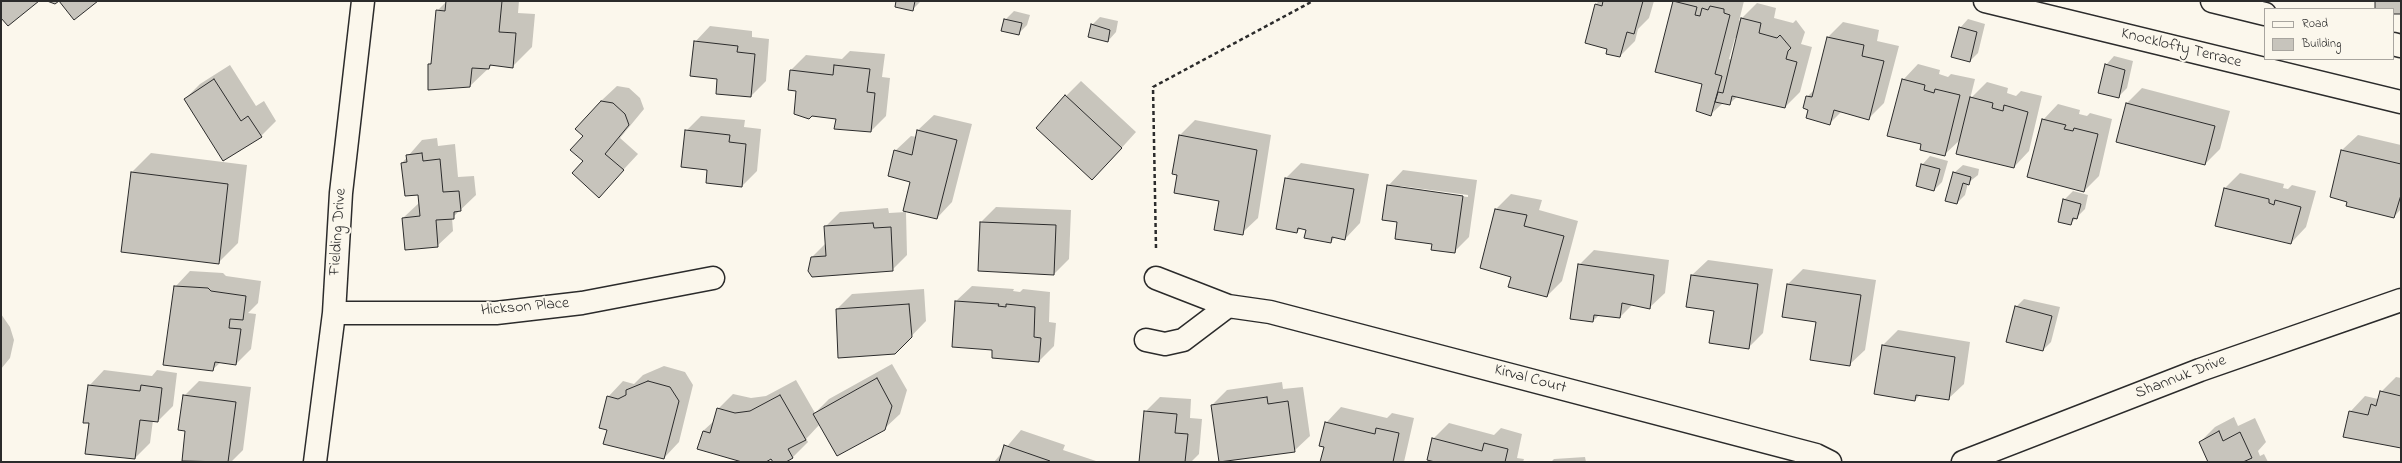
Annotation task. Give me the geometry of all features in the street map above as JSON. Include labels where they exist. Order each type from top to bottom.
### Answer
[{"type":"street","name":"Fielding Drive","points":[[315,462],[334,313],[341,194],[362,1]]},
{"type":"street","name":"Knocklofty Terrace","points":[[1985,1],[2401,102]]},
{"type":"street","points":[[2212,1],[2264,14]]},
{"type":"street","name":"Hickson Place","points":[[334,313],[496,313],[582,303],[713,278]]},
{"type":"street","name":"Kirval Court","points":[[1156,278],[1228,306],[1270,312],[1816,455],[1830,462]]},
{"type":"street","name":"Shannuk Drive","points":[[1963,462],[2200,370],[2401,300]]},
{"type":"street","points":[[1146,340],[1165,344],[1183,340],[1228,306]]},
{"type":"path","points":[[1156,278],[1153,88],[1313,1]]},
{"type":"building","points":[[1,1],[39,1],[8,26],[1,18]]},
{"type":"building","points":[[47,1],[59,1],[55,4]]},
{"type":"building","points":[[59,1],[98,1],[74,20]]},
{"type":"building","points":[[446,1],[502,1],[499,32],[516,33],[513,68],[490,65],[489,69],[472,68],[470,87],[428,90],[428,64],[431,64],[436,10],[445,11]]},
{"type":"building","points":[[896,1],[915,1],[913,11],[895,7]]},
{"type":"building","points":[[1603,1],[1643,1],[1634,34],[1627,32],[1620,57],[1606,54],[1607,49],[1585,43],[1595,4],[1602,6]]},
{"type":"building","points":[[1673,1],[1697,7],[1695,15],[1700,16],[1702,8],[1708,10],[1710,6],[1724,9],[1724,13],[1730,15],[1715,74],[1722,76],[1711,116],[1696,111],[1702,84],[1655,72]]},
{"type":"building","points":[[2375,1],[2401,1],[2401,14],[2394,14],[2394,8],[2375,8]]},
{"type":"building","points":[[1741,18],[1761,23],[1759,33],[1777,38],[1780,35],[1791,48],[1788,51],[1786,59],[1797,62],[1785,108],[1732,96],[1730,105],[1715,102],[1718,92],[1723,93]]},
{"type":"building","points":[[1004,19],[1022,23],[1019,35],[1001,31]]},
{"type":"building","points":[[1091,24],[1110,30],[1108,42],[1088,37]]},
{"type":"building","points":[[1959,27],[1977,32],[1970,62],[1951,57]]},
{"type":"building","points":[[1827,37],[1864,45],[1862,56],[1884,61],[1869,120],[1834,110],[1830,125],[1806,118],[1808,110],[1803,108],[1806,96],[1812,97]]},
{"type":"building","points":[[694,41],[738,46],[737,52],[755,54],[751,97],[716,94],[717,79],[690,76]]},
{"type":"building","points":[[2105,64],[2125,70],[2119,98],[2098,93]]},
{"type":"building","points":[[834,65],[870,69],[867,92],[875,93],[871,132],[834,129],[836,119],[812,116],[809,119],[794,114],[796,91],[788,90],[790,70],[833,75]]},
{"type":"building","points":[[214,79],[241,121],[248,116],[262,137],[223,161],[184,99]]},
{"type":"building","points":[[1902,79],[1925,85],[1924,90],[1934,93],[1935,89],[1960,95],[1945,156],[1920,150],[1921,144],[1887,136]]},
{"type":"building","points":[[1065,95],[1122,148],[1092,180],[1036,128]]},
{"type":"building","points":[[1970,97],[1993,103],[1992,108],[2003,111],[2004,105],[2028,112],[2014,168],[1956,154]]},
{"type":"building","points":[[601,101],[613,103],[625,114],[629,125],[605,154],[624,170],[599,198],[572,173],[583,161],[570,150],[583,136],[575,129]]},
{"type":"building","points":[[2126,103],[2215,126],[2205,165],[2116,142]]},
{"type":"building","points":[[2042,119],[2066,125],[2064,129],[2073,131],[2074,128],[2098,134],[2084,192],[2027,177]]},
{"type":"building","points":[[685,130],[730,135],[729,142],[746,144],[742,187],[706,183],[707,170],[681,167]]},
{"type":"building","points":[[917,130],[957,140],[937,219],[903,211],[910,182],[888,176],[894,150],[912,155]]},
{"type":"building","points":[[1179,135],[1257,150],[1243,235],[1214,230],[1219,201],[1174,193],[1177,175],[1172,174]]},
{"type":"building","points":[[2341,150],[2401,164],[2401,195],[2394,218],[2346,206],[2347,202],[2330,197]]},
{"type":"building","points":[[422,153],[423,161],[440,159],[443,192],[459,191],[461,211],[454,212],[454,219],[436,220],[438,247],[405,250],[402,218],[420,216],[418,195],[405,196],[401,163],[407,162],[406,155]]},
{"type":"building","points":[[1921,164],[1940,169],[1934,191],[1916,186]]},
{"type":"building","points":[[131,172],[228,184],[219,264],[121,252]]},
{"type":"building","points":[[1953,172],[1971,177],[1969,185],[1963,183],[1957,204],[1945,201]]},
{"type":"building","points":[[1285,178],[1354,189],[1345,240],[1332,237],[1331,243],[1304,238],[1306,230],[1298,228],[1297,233],[1276,229]]},
{"type":"building","points":[[1387,185],[1463,196],[1455,253],[1431,250],[1432,244],[1395,239],[1397,222],[1382,220]]},
{"type":"building","points":[[2224,188],[2269,199],[2269,203],[2274,205],[2275,200],[2301,207],[2291,244],[2215,226]]},
{"type":"building","points":[[2063,199],[2081,204],[2077,219],[2073,218],[2071,225],[2058,222]]},
{"type":"building","points":[[1495,209],[1527,215],[1524,226],[1564,236],[1547,297],[1508,287],[1511,277],[1480,268]]},
{"type":"building","points":[[980,222],[1056,225],[1054,275],[978,271]]},
{"type":"building","points":[[873,223],[874,228],[891,227],[893,271],[812,277],[808,271],[811,257],[826,256],[824,226]]},
{"type":"building","points":[[1578,264],[1654,275],[1650,309],[1622,303],[1620,318],[1594,315],[1593,322],[1570,319]]},
{"type":"building","points":[[1691,275],[1758,284],[1749,349],[1709,343],[1714,311],[1686,307]]},
{"type":"building","points":[[1787,284],[1861,295],[1850,366],[1810,360],[1816,322],[1782,317]]},
{"type":"building","points":[[174,286],[208,288],[211,291],[246,296],[243,320],[230,319],[229,328],[241,329],[236,365],[215,362],[213,371],[163,365]]},
{"type":"building","points":[[955,301],[999,304],[998,306],[1006,307],[1006,304],[1035,307],[1034,337],[1041,338],[1039,362],[992,358],[992,350],[952,347]]},
{"type":"building","points":[[909,304],[912,337],[895,354],[838,358],[836,309]]},
{"type":"building","points":[[2015,306],[2052,316],[2043,351],[2006,342]]},
{"type":"building","points":[[1882,345],[1955,357],[1949,400],[1916,395],[1915,401],[1874,394]]},
{"type":"building","points":[[877,378],[892,406],[885,430],[837,456],[813,414]]},
{"type":"building","points":[[648,381],[670,387],[679,401],[664,459],[603,444],[607,430],[599,428],[607,396],[618,399],[626,395],[626,390]]},
{"type":"building","points":[[88,385],[140,391],[141,385],[162,388],[158,422],[140,420],[135,459],[85,454],[89,423],[83,423]]},
{"type":"building","points":[[2380,391],[2401,396],[2401,448],[2343,437],[2349,411],[2368,415],[2371,404],[2376,406]]},
{"type":"building","points":[[183,395],[236,402],[228,462],[182,461],[185,431],[178,430]]},
{"type":"building","points":[[780,395],[806,440],[788,449],[793,458],[786,462],[773,462],[771,459],[766,462],[742,462],[697,449],[703,431],[710,433],[717,408],[735,413],[750,411]]},
{"type":"building","points":[[1267,397],[1268,404],[1288,401],[1295,452],[1219,462],[1211,405]]},
{"type":"building","points":[[1144,411],[1177,414],[1175,433],[1188,434],[1185,462],[1139,462]]},
{"type":"building","points":[[1325,422],[1375,434],[1376,428],[1399,433],[1393,462],[1320,462],[1324,447],[1319,446]]},
{"type":"building","points":[[2219,431],[2223,441],[2240,432],[2252,458],[2243,462],[2208,462],[2199,442]]},
{"type":"building","points":[[1432,438],[1482,451],[1484,443],[1508,449],[1505,462],[1435,462],[1427,460]]},
{"type":"building","points":[[1004,445],[1050,461],[1050,462],[999,462]]}]
